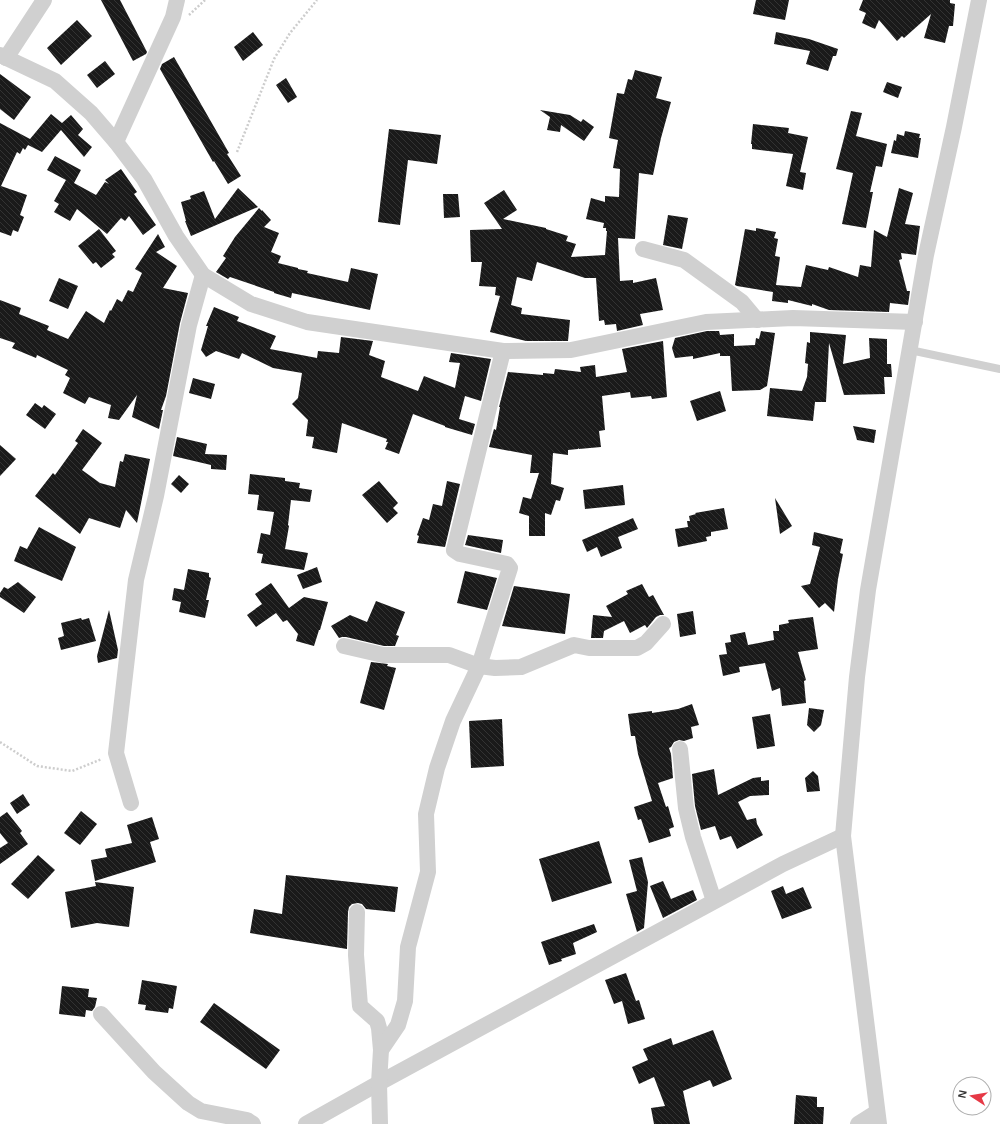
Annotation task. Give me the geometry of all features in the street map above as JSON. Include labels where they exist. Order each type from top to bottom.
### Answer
[{"type":"street","points":[[44,0],[3,56],[55,81],[91,113],[116,142],[144,179],[176,236],[203,275],[251,304],[307,322],[503,351],[571,350],[706,322],[793,318],[915,322]]},
{"type":"street","points":[[116,142],[173,17],[177,0]]},
{"type":"street","points":[[858,1124],[878,1118],[843,836],[857,677],[866,604],[926,255],[954,128],[979,0]]},
{"type":"street","points":[[643,249],[684,260],[742,302],[757,320]]},
{"type":"street","points":[[131,803],[116,753],[136,580],[156,496],[189,326],[203,275]]},
{"type":"street","points":[[381,1050],[398,1025],[405,1001],[408,947],[428,872],[426,814],[437,768],[453,721],[479,666],[510,568],[507,564],[460,554],[454,550],[503,351]]},
{"type":"street","points":[[344,646],[383,655],[449,655],[479,666],[495,668],[521,667],[574,644],[589,648],[637,648],[646,643],[662,624]]},
{"type":"street","points":[[680,749],[686,808],[693,837],[714,901]]},
{"type":"street","points":[[306,1124],[714,901],[783,864],[843,836]]},
{"type":"street","points":[[357,912],[356,955],[360,1006],[377,1022],[379,1028],[381,1050],[379,1083],[380,1124]]},
{"type":"street","points":[[101,1014],[154,1072],[188,1103],[201,1111],[247,1120],[253,1124]]},
{"type":"lane","points":[[910,350],[1000,369]]},
{"type":"path","points":[[237,152],[274,59],[290,32],[317,0]]},
{"type":"path","points":[[0,742],[37,766],[72,771],[116,753]]},
{"type":"building","points":[[101,0],[120,0],[147,52],[146,54],[133,61]]},
{"type":"building","points":[[756,0],[789,0],[785,20],[753,14]]},
{"type":"building","points":[[863,0],[950,0],[950,3],[955,4],[953,26],[949,26],[945,43],[924,38],[931,14],[904,38],[902,36],[897,41],[879,20],[875,29],[862,23],[866,13],[859,10]]},
{"type":"building","points":[[77,20],[92,36],[61,65],[47,48]]},
{"type":"building","points":[[253,32],[263,45],[243,61],[234,47]]},
{"type":"building","points":[[776,32],[809,39],[838,49],[836,56],[833,56],[828,71],[806,64],[810,51],[774,44]]},
{"type":"building","points":[[174,57],[229,153],[227,154],[241,176],[228,184],[214,161],[213,162],[160,69],[162,64]]},
{"type":"building","points":[[105,61],[115,74],[97,88],[87,75]]},
{"type":"building","points":[[635,70],[662,77],[656,98],[671,102],[653,175],[639,173],[635,239],[618,238],[620,281],[633,280],[633,283],[656,278],[663,310],[640,314],[643,325],[617,331],[616,324],[605,325],[604,320],[599,321],[596,278],[585,278],[537,262],[532,281],[517,277],[511,305],[522,308],[521,314],[570,320],[568,341],[526,341],[490,332],[500,296],[495,295],[496,287],[479,286],[482,262],[471,262],[470,230],[502,229],[484,203],[504,190],[517,210],[503,219],[546,228],[568,236],[566,241],[576,244],[571,257],[605,255],[607,231],[606,228],[603,228],[604,223],[586,219],[591,198],[605,202],[605,196],[619,197],[620,169],[613,168],[618,140],[609,138],[617,93],[624,94],[628,79],[632,80]]},
{"type":"building","points":[[0,74],[31,97],[14,120],[0,109]]},
{"type":"building","points":[[286,78],[297,97],[288,103],[276,85]]},
{"type":"building","points":[[887,82],[902,87],[898,98],[883,92]]},
{"type":"building","points":[[540,110],[570,115],[581,122],[583,119],[594,127],[584,141],[561,125],[560,132],[547,130],[550,117]]},
{"type":"building","points":[[851,111],[862,113],[856,136],[887,144],[882,167],[876,166],[870,192],[873,192],[866,228],[842,224],[853,173],[836,169]]},
{"type":"building","points":[[51,114],[62,123],[71,115],[83,129],[78,135],[92,147],[84,157],[61,130],[42,152],[28,145],[25,150],[23,148],[20,154],[17,152],[1,186],[27,195],[20,215],[24,217],[18,232],[13,230],[11,236],[0,232],[0,123],[30,139]]},
{"type":"building","points":[[753,124],[789,128],[788,133],[808,137],[800,172],[806,173],[803,190],[786,186],[793,154],[752,149]]},
{"type":"building","points":[[389,129],[441,135],[437,164],[408,160],[400,225],[378,222]]},
{"type":"building","points":[[905,131],[920,134],[919,138],[921,138],[918,158],[891,153],[897,134],[904,136]]},
{"type":"building","points":[[55,156],[81,170],[74,183],[96,195],[105,182],[109,184],[105,180],[121,169],[137,192],[134,194],[156,225],[143,235],[129,216],[125,221],[121,218],[107,234],[77,209],[70,221],[54,212],[59,204],[54,201],[66,180],[47,170]]},
{"type":"building","points":[[238,188],[258,207],[191,236],[185,221],[181,202],[191,199],[190,196],[204,191],[215,219]]},
{"type":"building","points":[[899,188],[913,193],[905,224],[920,226],[916,255],[901,253],[902,259],[899,260],[907,291],[910,291],[908,305],[890,303],[889,312],[829,310],[812,304],[812,306],[788,300],[788,303],[772,301],[773,292],[735,285],[745,229],[756,231],[756,228],[776,232],[774,238],[778,239],[775,256],[780,257],[776,285],[801,287],[806,265],[828,270],[829,267],[858,277],[860,265],[871,267],[874,230],[887,237]]},
{"type":"building","points":[[443,194],[458,194],[460,217],[444,218]]},
{"type":"building","points":[[259,208],[271,220],[264,227],[279,233],[271,252],[281,256],[278,263],[308,271],[307,273],[348,282],[351,268],[378,274],[370,310],[292,293],[291,298],[230,277],[228,279],[216,272],[226,258],[223,256],[235,237]]},
{"type":"building","points":[[668,215],[688,218],[682,249],[663,245]]},
{"type":"building","points":[[99,229],[116,251],[112,254],[115,257],[101,268],[96,262],[93,264],[78,246]]},
{"type":"building","points":[[158,234],[165,247],[156,252],[177,266],[163,288],[188,293],[180,323],[166,396],[161,410],[163,410],[159,429],[132,417],[137,395],[119,420],[108,418],[111,405],[89,397],[85,404],[63,393],[70,378],[65,375],[68,370],[37,355],[36,358],[12,348],[15,343],[0,338],[0,300],[21,308],[19,314],[49,326],[47,330],[68,339],[86,311],[104,323],[117,299],[122,302],[128,290],[133,292],[142,273],[135,269]]},
{"type":"building","points":[[59,278],[78,286],[68,309],[49,301]]},
{"type":"building","points":[[214,307],[239,317],[237,321],[276,336],[270,349],[317,358],[318,351],[339,353],[341,337],[373,341],[369,355],[385,361],[381,377],[418,391],[424,376],[455,388],[460,363],[449,362],[451,353],[491,359],[481,401],[465,396],[459,419],[475,424],[472,435],[445,427],[413,414],[399,454],[385,449],[388,442],[386,442],[387,439],[342,423],[337,453],[312,448],[314,437],[306,436],[308,420],[292,404],[298,398],[302,373],[273,368],[242,353],[239,359],[216,351],[206,357],[201,350],[208,326],[206,326]]},
{"type":"building","points":[[707,331],[719,331],[720,335],[734,334],[734,346],[755,345],[756,338],[759,339],[761,331],[775,333],[767,386],[760,390],[732,391],[730,356],[720,356],[720,353],[693,359],[693,356],[675,358],[672,348],[675,338]]},
{"type":"building","points":[[810,332],[846,335],[843,364],[870,358],[869,338],[887,339],[887,364],[891,364],[892,377],[884,377],[885,394],[844,395],[829,343],[826,402],[815,402],[813,421],[767,416],[770,388],[802,391],[807,377],[808,364],[805,363],[807,342],[810,343]]},
{"type":"building","points":[[663,341],[667,397],[652,399],[651,396],[631,398],[630,392],[602,396],[605,430],[599,431],[601,447],[568,450],[568,455],[553,453],[551,484],[564,488],[560,501],[556,500],[551,515],[545,513],[545,536],[529,536],[529,516],[519,513],[523,497],[531,499],[539,473],[530,473],[532,455],[489,447],[494,429],[496,430],[499,407],[510,364],[508,372],[543,375],[543,373],[554,374],[555,369],[581,372],[580,367],[595,365],[596,377],[627,372],[622,349]]},
{"type":"building","points":[[193,378],[215,384],[211,399],[189,393]]},
{"type":"building","points":[[720,391],[726,411],[697,421],[690,401]]},
{"type":"building","points":[[35,403],[42,408],[44,405],[56,414],[45,429],[26,415]]},
{"type":"building","points":[[853,426],[876,430],[874,443],[857,440]]},
{"type":"building","points":[[83,429],[102,443],[82,470],[100,483],[115,487],[120,461],[123,462],[125,454],[150,459],[137,523],[126,510],[120,528],[89,518],[80,534],[35,496],[53,473],[55,475],[78,443],[75,441]]},
{"type":"building","points":[[177,437],[207,444],[205,454],[227,455],[226,470],[211,469],[211,465],[173,456]]},
{"type":"building","points":[[0,445],[16,459],[0,476]]},
{"type":"building","points":[[250,474],[285,478],[285,481],[300,483],[299,488],[312,490],[310,502],[291,500],[285,549],[308,553],[304,570],[261,563],[263,554],[257,553],[261,533],[270,535],[274,512],[257,510],[259,495],[248,494]]},
{"type":"building","points":[[179,475],[189,484],[181,493],[171,484]]},
{"type":"building","points":[[379,481],[398,503],[393,508],[398,513],[387,523],[362,495]]},
{"type":"building","points":[[447,481],[460,484],[445,547],[417,543],[419,536],[417,535],[423,518],[429,520],[433,504],[442,506]]},
{"type":"building","points":[[623,485],[625,505],[585,509],[583,490]]},
{"type":"building","points":[[775,498],[792,526],[780,534]]},
{"type":"building","points":[[724,508],[728,529],[711,532],[711,536],[706,537],[707,541],[678,547],[675,529],[688,527],[687,521],[690,521],[689,516],[696,514],[695,513]]},
{"type":"building","points":[[633,518],[638,529],[618,537],[622,548],[601,557],[597,547],[587,552],[582,540]]},
{"type":"building","points":[[39,527],[76,547],[62,581],[14,561],[20,546],[27,549]]},
{"type":"building","points":[[814,532],[843,539],[840,553],[843,554],[834,612],[825,603],[819,608],[801,586],[810,584],[820,547],[812,545]]},
{"type":"building","points":[[468,535],[503,540],[501,553],[465,545]]},
{"type":"building","points":[[317,567],[322,582],[303,589],[297,575]]},
{"type":"building","points":[[188,569],[209,573],[209,577],[211,578],[206,600],[209,600],[205,618],[179,612],[181,602],[172,600],[174,588],[184,590]]},
{"type":"building","points":[[465,571],[497,578],[487,610],[457,603]]},
{"type":"building","points":[[18,582],[36,597],[24,613],[0,597],[0,593],[4,587],[8,589]]},
{"type":"building","points":[[271,583],[289,608],[304,597],[328,602],[314,646],[296,641],[298,634],[287,620],[283,622],[276,613],[256,627],[247,615],[262,604],[255,594]]},
{"type":"building","points":[[642,584],[649,597],[653,595],[664,615],[656,617],[647,628],[645,625],[630,633],[624,621],[604,631],[603,638],[591,638],[593,615],[612,617],[606,606],[628,594],[626,591]]},
{"type":"building","points":[[514,586],[570,594],[565,634],[502,626]]},
{"type":"building","points":[[376,601],[405,612],[396,635],[399,636],[395,646],[384,646],[346,637],[339,638],[331,626],[350,615],[367,622]]},
{"type":"building","points":[[109,610],[118,650],[117,658],[98,663],[97,656]]},
{"type":"building","points":[[693,611],[696,634],[680,637],[677,614]]},
{"type":"building","points":[[813,617],[818,649],[798,652],[806,680],[804,681],[806,703],[782,706],[780,688],[772,691],[765,663],[739,667],[740,672],[723,676],[719,655],[727,654],[725,643],[731,642],[730,635],[745,632],[748,645],[774,640],[773,631],[779,631],[779,625],[789,623],[788,620]]},
{"type":"building","points":[[81,618],[82,620],[89,618],[96,641],[61,650],[58,638],[64,636],[61,623]]},
{"type":"building","points":[[371,662],[388,664],[387,666],[396,668],[384,710],[360,703]]},
{"type":"building","points":[[692,704],[699,725],[691,727],[693,738],[674,742],[669,748],[673,778],[658,783],[666,807],[668,806],[674,827],[669,829],[671,836],[649,843],[641,819],[638,820],[634,807],[652,801],[638,754],[635,736],[631,736],[628,714],[652,711],[652,713],[678,709]]},
{"type":"building","points":[[809,708],[824,710],[821,725],[814,732],[807,725]]},
{"type":"building","points":[[770,714],[775,746],[757,749],[752,717]]},
{"type":"building","points":[[502,719],[504,766],[471,768],[469,721]]},
{"type":"building","points":[[714,769],[718,795],[753,778],[761,777],[761,781],[769,780],[769,795],[750,796],[738,802],[747,820],[756,818],[757,824],[763,835],[737,849],[731,836],[720,840],[715,826],[701,830],[695,806],[692,774]]},
{"type":"building","points":[[813,771],[818,776],[820,791],[807,792],[805,778]]},
{"type":"building","points":[[23,794],[30,805],[17,814],[10,803]]},
{"type":"building","points":[[81,811],[97,824],[80,845],[64,833]]},
{"type":"building","points":[[7,812],[22,831],[20,833],[28,844],[0,864],[0,848],[8,843],[0,833],[0,817]]},
{"type":"building","points":[[152,817],[159,839],[150,842],[156,862],[95,881],[91,860],[107,857],[105,849],[132,843],[127,825]]},
{"type":"building","points":[[599,841],[612,883],[552,902],[539,859]]},
{"type":"building","points":[[38,855],[55,870],[28,899],[11,884]]},
{"type":"building","points":[[642,857],[648,882],[644,928],[637,932],[626,894],[637,891],[629,860]]},
{"type":"building","points":[[286,875],[398,887],[395,912],[366,909],[362,904],[352,904],[349,907],[348,912],[347,949],[250,933],[254,909],[282,914]]},
{"type":"building","points":[[663,881],[671,899],[693,890],[697,900],[663,918],[650,886]]},
{"type":"building","points":[[95,882],[134,887],[129,927],[97,923],[71,928],[65,892],[96,886]]},
{"type":"building","points":[[783,886],[786,894],[803,887],[812,908],[782,919],[771,891]]},
{"type":"building","points":[[594,924],[597,932],[573,943],[576,954],[561,959],[562,961],[549,965],[541,942]]},
{"type":"building","points":[[626,973],[636,1001],[639,1000],[645,1019],[628,1024],[622,1001],[614,1004],[605,980]]},
{"type":"building","points":[[142,980],[177,986],[173,1009],[169,1008],[168,1013],[145,1010],[146,1005],[138,1004]]},
{"type":"building","points":[[62,986],[89,989],[88,997],[97,998],[95,1007],[92,1011],[86,1010],[85,1017],[59,1014]]},
{"type":"building","points":[[214,1003],[280,1050],[266,1069],[200,1022]]},
{"type":"building","points":[[713,1030],[732,1079],[713,1087],[710,1080],[683,1091],[690,1124],[654,1124],[651,1108],[665,1106],[654,1077],[639,1084],[632,1067],[648,1060],[643,1049],[671,1038],[673,1045]]},
{"type":"building","points":[[796,1095],[817,1097],[817,1107],[824,1107],[823,1124],[794,1124]]}]
